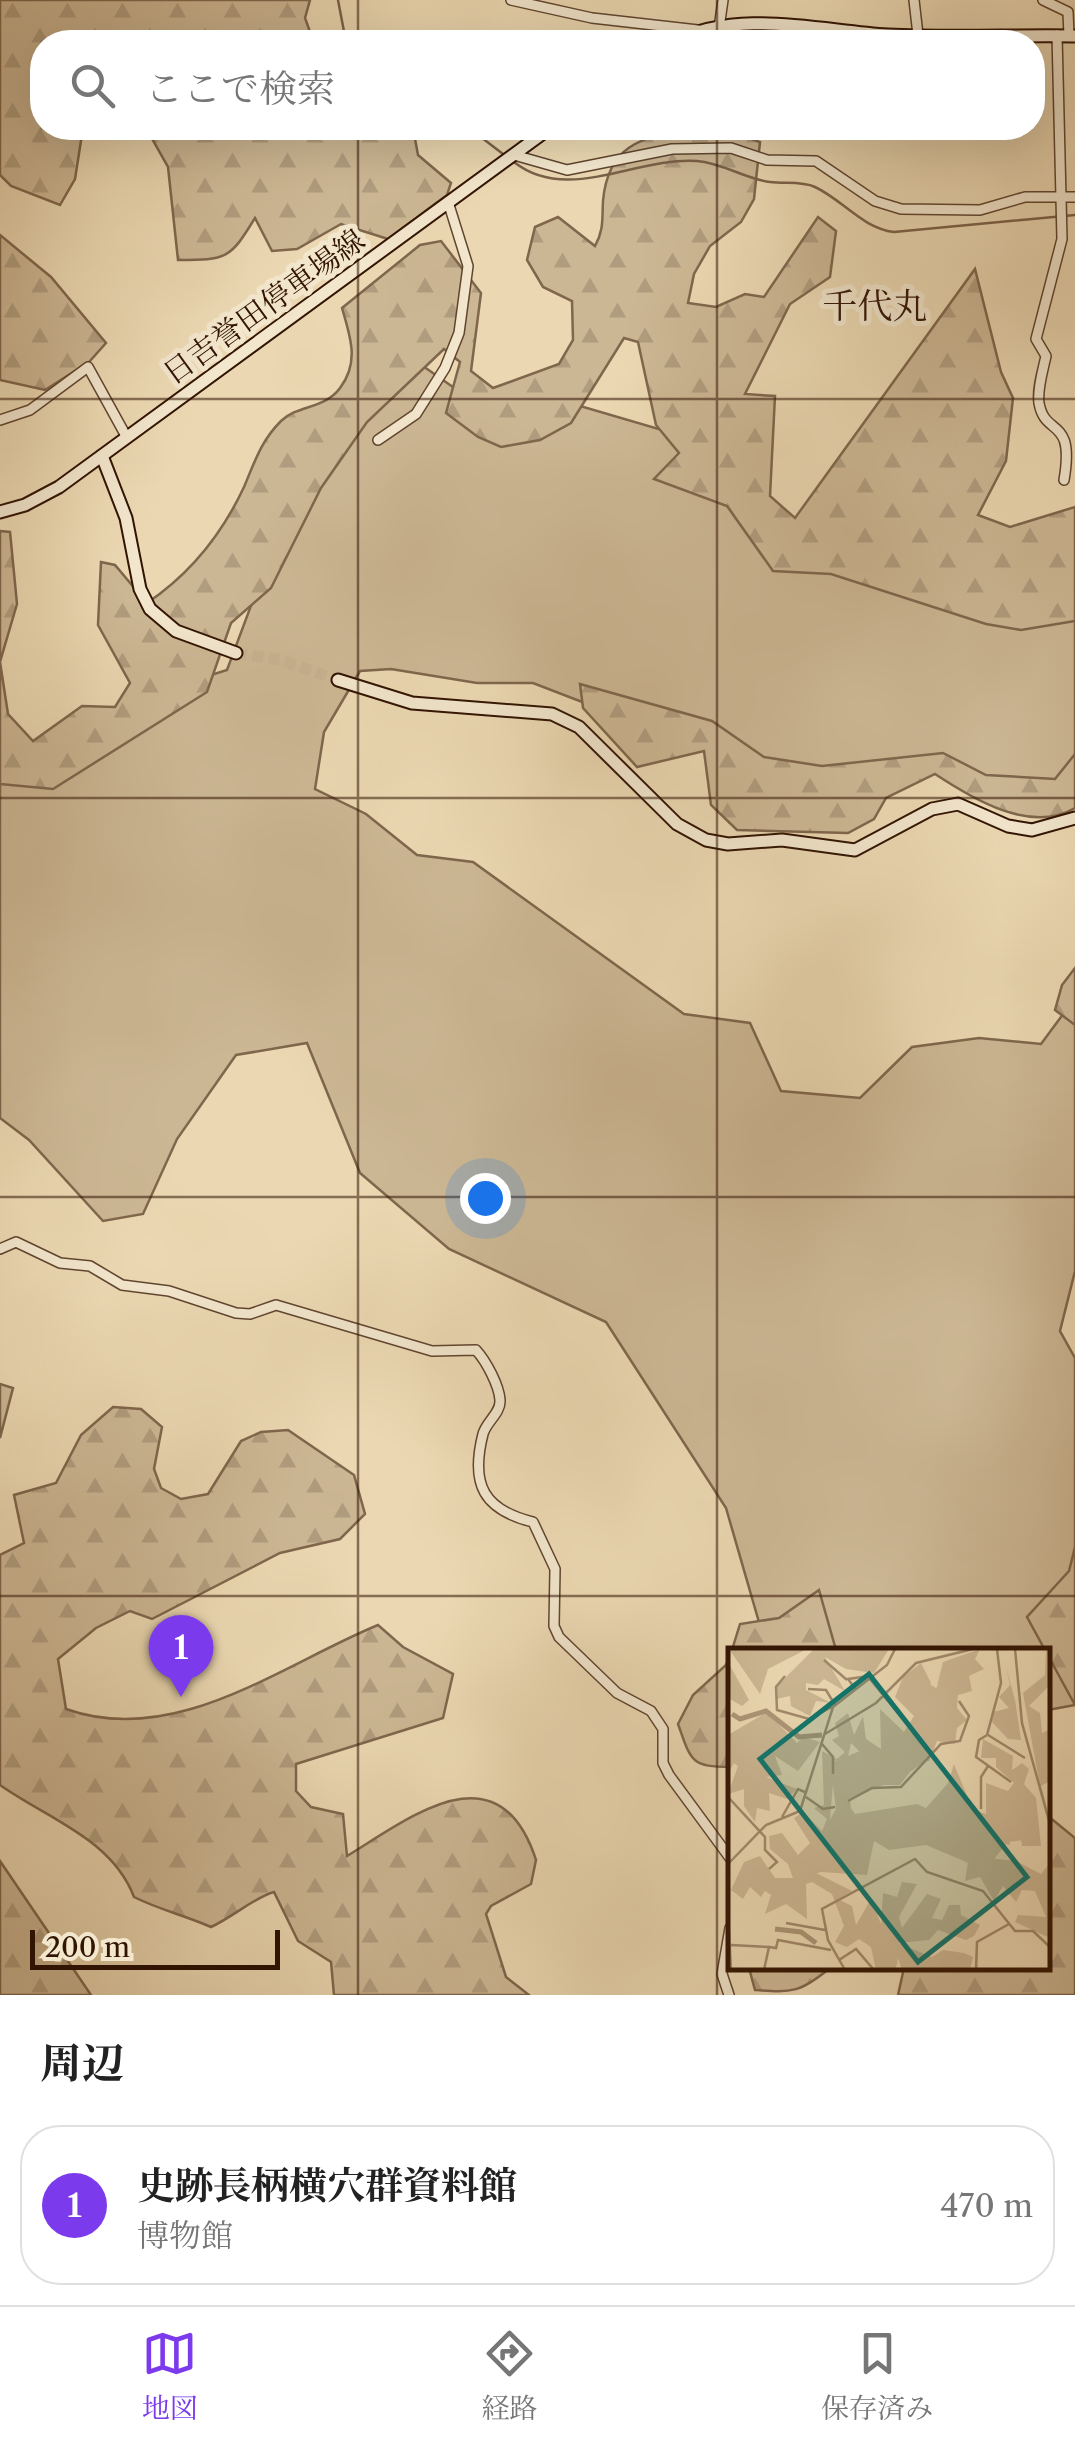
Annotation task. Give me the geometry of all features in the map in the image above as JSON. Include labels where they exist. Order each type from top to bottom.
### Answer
[{"type":"main road","points":[[698,30],[792,26],[848,30]]},
{"type":"main road","name":"日吉誉田停車場線","points":[[0,512],[44,496],[102,456],[534,140]]},
{"type":"main road","points":[[102,456],[126,518],[140,590],[150,608],[176,631],[236,652]]},
{"type":"main road","points":[[338,680],[412,703],[552,714],[596,742],[677,824],[717,842],[782,840],[856,850],[932,809],[958,804],[1008,826],[1032,830],[1075,818]]},
{"type":"street","points":[[511,0],[592,18],[698,30]]},
{"type":"street","points":[[719,28],[723,0]]},
{"type":"street","points":[[914,0],[917,30]]},
{"type":"street","points":[[1043,0],[1068,12],[1058,197],[1062,239],[1036,339],[1046,356],[1039,402],[1044,416],[1066,438],[1069,450],[1064,480]]},
{"type":"street","points":[[514,155],[567,170],[672,149],[731,148],[767,160],[816,162],[874,202],[900,209],[980,210],[1025,197],[1075,196]]},
{"type":"street","points":[[378,440],[416,414],[445,368],[458,332],[468,266],[450,205]]},
{"type":"street","points":[[0,420],[30,410],[88,367],[126,436]]},
{"type":"street","points":[[0,1249],[16,1242],[60,1262],[90,1266],[122,1285],[169,1291],[236,1312],[250,1314],[276,1305],[432,1352],[476,1350],[500,1398],[500,1407],[483,1432],[482,1491],[491,1506],[532,1522],[539,1532],[556,1568],[554,1626],[559,1638],[617,1692],[652,1711],[663,1728],[663,1764],[668,1775],[728,1855]]},
{"type":"street","points":[[728,1940],[722,1974],[729,1995]]},
{"type":"green space","points":[[0,0],[310,0],[305,18],[309,30],[30,30],[30,140],[81,140],[75,179],[60,205],[11,186],[0,175]]},
{"type":"green space","points":[[153,140],[415,140],[418,155],[451,183],[447,195],[388,239],[341,224],[297,249],[272,251],[255,218],[226,254],[178,260],[168,167]]},
{"type":"green space","points":[[642,140],[760,142],[754,199],[741,222],[710,246],[694,274],[688,303],[716,307],[745,294],[764,297],[818,217],[836,231],[830,277],[790,304],[745,394],[775,396],[770,496],[795,518],[975,269],[1001,372],[1013,398],[1006,461],[978,515],[1010,527],[1075,507],[1075,621],[1021,630],[986,624],[831,574],[773,571],[727,506],[654,479],[679,453],[656,425],[638,342],[624,338],[571,423],[540,440],[501,447],[478,437],[446,413],[460,362],[444,349],[367,422],[321,488],[271,588],[231,623],[207,692],[53,789],[0,784],[0,662],[8,714],[33,741],[82,706],[115,707],[130,683],[98,625],[101,562],[115,565],[147,603],[191,566],[226,521],[268,436],[288,416],[334,395],[346,378],[352,349],[342,308],[420,245],[441,241],[481,293],[471,371],[493,388],[559,364],[573,340],[572,301],[543,287],[527,260],[535,227],[558,217],[595,246],[612,167],[620,155]]},
{"type":"green space","points":[[0,235],[51,277],[106,343],[89,362],[45,390],[0,380]]},
{"type":"green space","points":[[410,357],[483,408],[570,403],[693,439],[776,531],[1075,586],[1075,780],[1030,802],[945,767],[886,779],[743,764],[533,683],[477,683],[391,669],[360,671],[324,732],[315,789],[366,814],[417,855],[473,862],[684,1014],[750,1023],[781,1091],[860,1098],[912,1047],[979,1038],[1041,1044],[1075,998],[1075,1271],[1060,1331],[1075,1358],[1075,1705],[1050,1710],[1050,1648],[766,1648],[726,1508],[606,1322],[449,1249],[360,1173],[307,1043],[236,1055],[177,1139],[143,1214],[103,1221],[29,1140],[0,1118],[0,760],[167,689],[227,670],[274,544]]},
{"type":"green space","points":[[0,531],[10,532],[17,604],[0,662]]},
{"type":"green space","points":[[580,684],[712,721],[764,757],[822,766],[943,753],[986,775],[1055,779],[1075,754],[1075,808],[1058,815],[1021,815],[984,803],[935,774],[886,798],[874,819],[848,833],[737,830],[711,805],[704,751],[637,767],[583,708]]},
{"type":"green space","points":[[1075,968],[1075,1025],[1055,1010],[1062,985]]},
{"type":"green space","points":[[0,1384],[13,1388],[0,1438]]},
{"type":"green space","points":[[113,1407],[141,1409],[162,1427],[154,1469],[161,1488],[181,1499],[208,1494],[241,1441],[261,1432],[288,1430],[354,1475],[365,1514],[340,1539],[280,1553],[152,1619],[130,1611],[96,1628],[58,1659],[66,1709],[107,1718],[147,1718],[187,1710],[226,1697],[378,1625],[403,1647],[453,1674],[443,1718],[296,1764],[296,1791],[311,1807],[343,1814],[347,1856],[398,1824],[452,1801],[477,1798],[500,1806],[520,1825],[536,1860],[531,1884],[491,1906],[486,1914],[506,1977],[529,1995],[334,1995],[331,1962],[298,1941],[274,1892],[211,1927],[153,1905],[134,1897],[124,1877],[95,1845],[0,1785],[0,1555],[24,1543],[14,1495],[56,1483],[81,1435]]},
{"type":"green space","points":[[1075,1547],[1075,1705],[1050,1659],[1050,1648],[1044,1648],[1027,1617],[1069,1571]]},
{"type":"green space","points":[[819,1590],[835,1648],[733,1648],[740,1624],[779,1618]]},
{"type":"green space","points":[[728,1660],[728,1767],[694,1759],[678,1724],[693,1695]]},
{"type":"green space","points":[[1050,1818],[1075,1838],[1075,1995],[898,1995],[904,1970],[1050,1970]]},
{"type":"green space","points":[[0,1861],[91,1995],[0,1995]]},
{"type":"green space","points":[[750,1970],[827,1970],[796,1989],[755,1990]]},
{"type":"waterway","points":[[338,0],[344,30]]},
{"type":"waterway","points":[[485,140],[503,154]]},
{"type":"waterway","points":[[514,162],[535,174],[556,179],[602,176],[674,162],[707,162],[761,180],[815,187],[872,225],[894,232],[1075,215]]},
{"type":"tunnel","points":[[236,653],[281,660],[338,680]]},
{"type":"place","name":"史跡長柄横穴群資料館","points":[[181,1697]]},
{"type":"district","name":"千代丸","points":[[875,306]]}]
